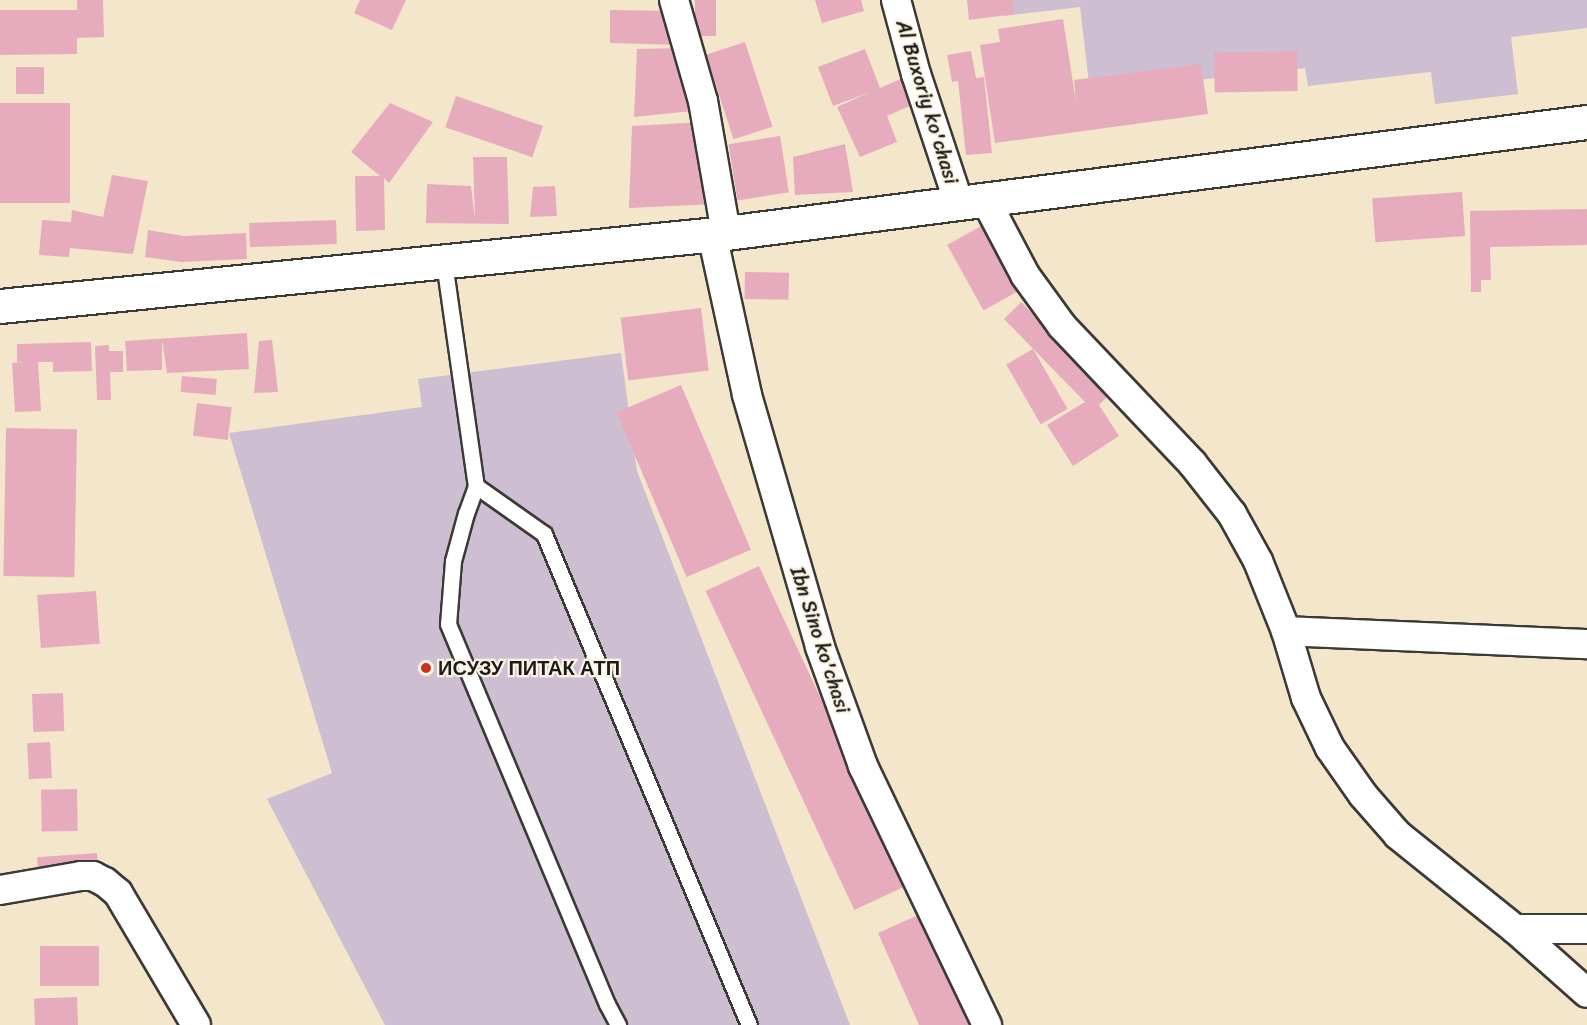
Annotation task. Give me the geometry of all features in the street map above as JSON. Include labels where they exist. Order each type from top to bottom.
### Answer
[{"type":"street","name":"Ibn Sino ko'chasi","points":[[674,0],[703,101],[719,234],[747,395],[820,647],[863,766],[987,1025]]},
{"type":"street","name":"Al Buxoriy ko'chasi","points":[[896,0],[916,74],[972,201],[1062,326],[1192,463],[1232,514],[1258,561],[1286,631],[1306,698],[1330,748],[1363,795],[1398,835],[1515,929],[1587,993]]},
{"type":"street","points":[[0,306],[719,234],[1587,122]]},
{"type":"street","points":[[1286,631],[1587,644]]},
{"type":"street","points":[[0,890],[81,876],[93,876],[105,882],[118,893],[196,1025]]},
{"type":"street","points":[[1515,929],[1587,929]]},
{"type":"lane","points":[[444,262],[477,486],[466,513],[453,561],[448,624],[607,1004],[618,1025]]},
{"type":"lane","points":[[477,486],[544,534],[749,1025]]},
{"type":"shaded area","points":[[1001,0],[1587,0],[1587,28],[1511,37],[1518,94],[1435,104],[1431,72],[1308,86],[1305,68],[1090,92],[1080,7],[1003,16]]},
{"type":"shaded area","points":[[621,353],[637,471],[850,1025],[385,1025],[267,799],[332,773],[229,433],[422,407],[418,379]]},
{"type":"building","points":[[77,0],[103,0],[104,37],[77,38],[77,54],[0,55],[0,10],[77,10]]},
{"type":"building","points":[[360,0],[406,0],[392,30],[354,13]]},
{"type":"building","points":[[695,0],[716,0],[716,36],[695,36]]},
{"type":"building","points":[[815,0],[861,0],[864,11],[822,23]]},
{"type":"building","points":[[967,0],[1013,0],[1014,14],[969,20]]},
{"type":"building","points":[[610,10],[675,11],[683,45],[610,43]]},
{"type":"building","points":[[1063,19],[1076,102],[1074,80],[1201,64],[1208,114],[995,143],[980,45],[1000,42],[998,29]]},
{"type":"building","points":[[745,42],[773,127],[734,139],[706,55]]},
{"type":"building","points":[[681,48],[702,110],[634,117],[637,49]]},
{"type":"building","points":[[865,49],[880,88],[903,78],[914,104],[887,116],[897,142],[860,157],[837,107],[870,92],[833,106],[818,67]]},
{"type":"building","points":[[971,51],[976,78],[984,77],[992,153],[966,155],[958,81],[952,82],[947,55]]},
{"type":"building","points":[[1297,51],[1298,91],[1215,92],[1214,52]]},
{"type":"building","points":[[16,67],[44,67],[44,94],[16,94]]},
{"type":"building","points":[[456,96],[543,126],[532,157],[445,127]]},
{"type":"building","points":[[0,103],[70,103],[70,203],[0,203]]},
{"type":"building","points":[[390,103],[433,122],[389,183],[384,178],[385,230],[356,231],[355,176],[380,176],[351,152]]},
{"type":"building","points":[[702,122],[715,204],[629,208],[632,126]]},
{"type":"building","points":[[780,136],[789,192],[738,200],[729,144]]},
{"type":"building","points":[[845,144],[853,192],[795,195],[793,157]]},
{"type":"building","points":[[473,157],[507,157],[509,224],[426,223],[427,184],[471,186],[475,220]]},
{"type":"building","points":[[112,175],[148,181],[133,254],[70,248],[69,257],[39,255],[42,220],[71,222],[72,210],[103,217]]},
{"type":"building","points":[[555,186],[557,216],[530,217],[533,187]]},
{"type":"building","points":[[1462,192],[1465,236],[1375,242],[1372,198]]},
{"type":"building","points":[[1587,209],[1587,245],[1490,247],[1491,280],[1481,280],[1481,292],[1471,292],[1470,211]]},
{"type":"building","points":[[336,220],[337,244],[250,247],[249,223]]},
{"type":"building","points":[[983,225],[1019,291],[984,310],[947,245]]},
{"type":"building","points":[[148,230],[184,236],[246,233],[247,259],[181,262],[145,257]]},
{"type":"building","points":[[745,272],[789,273],[789,300],[745,299]]},
{"type":"building","points":[[1021,302],[1111,393],[1099,405],[1119,436],[1073,466],[1047,425],[1085,402],[1004,319]]},
{"type":"building","points":[[701,308],[709,371],[628,380],[621,318]]},
{"type":"building","points":[[247,333],[249,369],[167,373],[162,340],[162,370],[127,371],[125,341]]},
{"type":"building","points":[[272,340],[278,392],[254,393],[259,341]]},
{"type":"building","points":[[91,342],[92,371],[53,372],[53,362],[38,362],[41,411],[15,412],[12,363],[24,362],[17,362],[17,344]]},
{"type":"building","points":[[109,345],[109,351],[123,351],[123,372],[110,372],[111,400],[97,400],[95,346]]},
{"type":"building","points":[[1033,349],[1068,409],[1041,424],[1006,364]]},
{"type":"building","points":[[182,376],[217,379],[215,395],[181,392]]},
{"type":"building","points":[[681,385],[751,550],[687,577],[617,412]]},
{"type":"building","points":[[197,403],[232,407],[228,440],[193,436]]},
{"type":"building","points":[[6,428],[77,429],[74,577],[3,576]]},
{"type":"building","points":[[759,566],[908,885],[854,910],[706,591]]},
{"type":"building","points":[[96,591],[100,644],[41,648],[37,595]]},
{"type":"building","points":[[63,693],[64,731],[33,732],[32,694]]},
{"type":"building","points":[[50,742],[52,778],[29,779],[27,743]]},
{"type":"building","points":[[77,789],[78,831],[42,832],[41,790]]},
{"type":"building","points":[[97,853],[98,866],[38,870],[37,857]]},
{"type":"building","points":[[923,913],[973,1025],[919,1025],[878,933]]},
{"type":"building","points":[[40,946],[99,946],[99,986],[40,986]]},
{"type":"building","points":[[77,997],[78,1025],[35,1025],[34,999]]},
{"type":"place","name":"ИСУЗУ ПИТАК АТП","points":[[426,668]]}]
